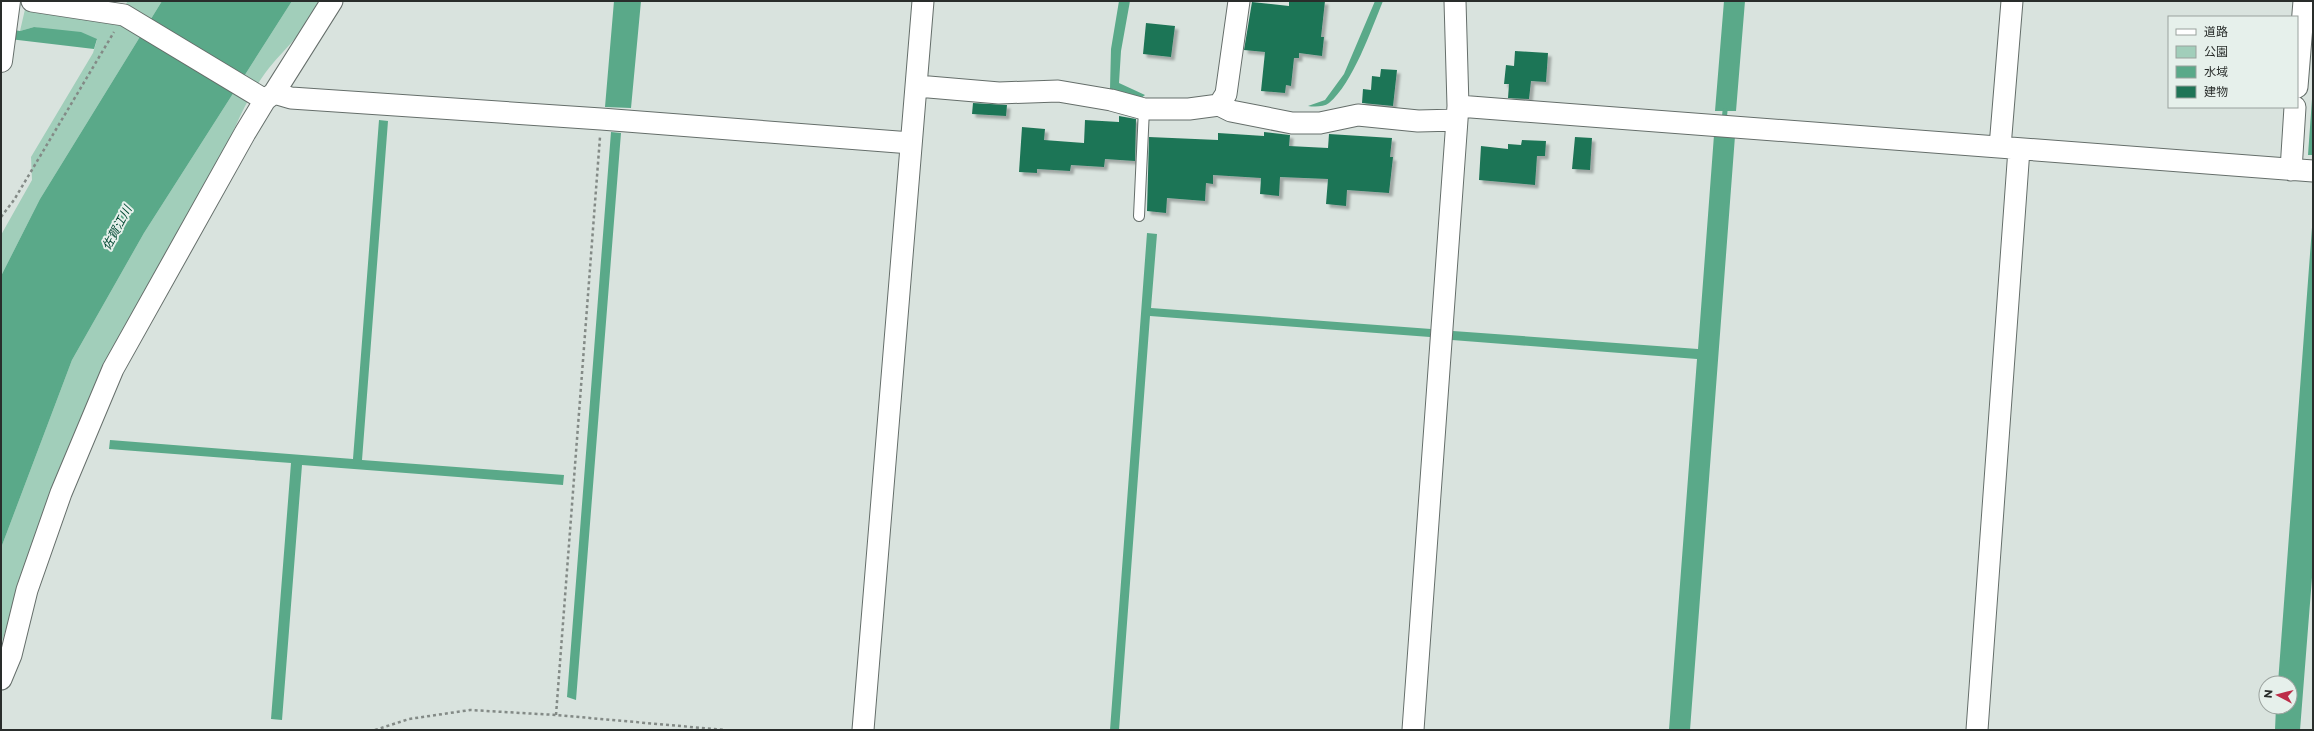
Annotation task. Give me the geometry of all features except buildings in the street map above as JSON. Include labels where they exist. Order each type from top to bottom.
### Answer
[{"type":"street","points":[[5,26],[27,1]]},
{"type":"street","points":[[32,1],[124,15],[269,96],[601,119],[911,143]]},
{"type":"street","points":[[1,679],[11,655],[27,590],[61,493],[113,369],[269,96],[332,1]]},
{"type":"street","points":[[863,730],[923,1]]},
{"type":"street","points":[[1219,105],[1226,94],[1239,1]]},
{"type":"street","points":[[1413,730],[1457,113],[1455,1]]},
{"type":"street","points":[[1977,730],[2010,148],[2012,1]]},
{"type":"street","points":[[2298,75],[2304,1]]},
{"type":"street","points":[[917,86],[999,93],[1058,91],[1111,100],[1144,109],[1189,109],[1219,105],[1231,111],[1292,123],[1320,123],[1358,115],[1418,121],[1457,113],[1707,125],[2313,171]]},
{"type":"street","points":[[2291,170],[2296,108]]},
{"type":"lane","points":[[1139,216],[1144,109]]},
{"type":"path","points":[[1,217],[14,200],[124,15]]},
{"type":"path","points":[[556,714],[601,119]]},
{"type":"path","points":[[375,730],[409,719],[470,710],[556,714],[725,730]]},
{"type":"green space","points":[[128,1],[162,1],[40,199],[1,276],[1,235],[32,180],[31,157],[93,53],[97,40],[34,27],[20,31],[26,5],[125,5]]},
{"type":"green space","points":[[292,1],[322,1],[304,28],[269,68],[246,104],[219,169],[53,486],[1,644],[1,548],[72,360],[144,233]]},
{"type":"water","name":"佐賀江川","points":[[162,1],[292,1],[144,233],[72,360],[1,548],[1,276],[40,199]]},
{"type":"water","points":[[614,1],[641,1],[631,108],[605,107]]},
{"type":"water","points":[[1119,1],[1130,1],[1121,51],[1119,83],[1145,95],[1140,99],[1110,89],[1111,49]]},
{"type":"water","points":[[1375,1],[1383,1],[1367,41],[1346,83],[1329,103],[1313,107],[1308,106],[1325,100],[1344,74]]},
{"type":"water","points":[[1724,1],[1745,1],[1736,111],[1715,111]]},
{"type":"water","points":[[34,27],[81,32],[97,39],[94,49],[1,38],[1,28],[20,31]]},
{"type":"water","points":[[2313,85],[2313,155],[2308,155]]},
{"type":"water","points":[[379,120],[388,121],[362,460],[564,475],[563,485],[302,465],[282,720],[271,719],[291,463],[109,449],[110,440],[353,459]]},
{"type":"water","points":[[611,132],[621,133],[576,700],[567,697]]},
{"type":"water","points":[[1714,135],[1735,136],[1690,730],[1669,730],[1697,359],[1452,340],[1453,331],[1698,349]]},
{"type":"water","points":[[2313,214],[2313,565],[2300,730],[2275,730],[2276,715],[2298,715],[2298,675],[2279,675]]},
{"type":"water","points":[[1147,233],[1157,234],[1151,308],[1431,329],[1430,337],[1150,316],[1119,730],[1110,730]]},
{"type":"waterway","points":[[1724,122],[1725,111]]}]
